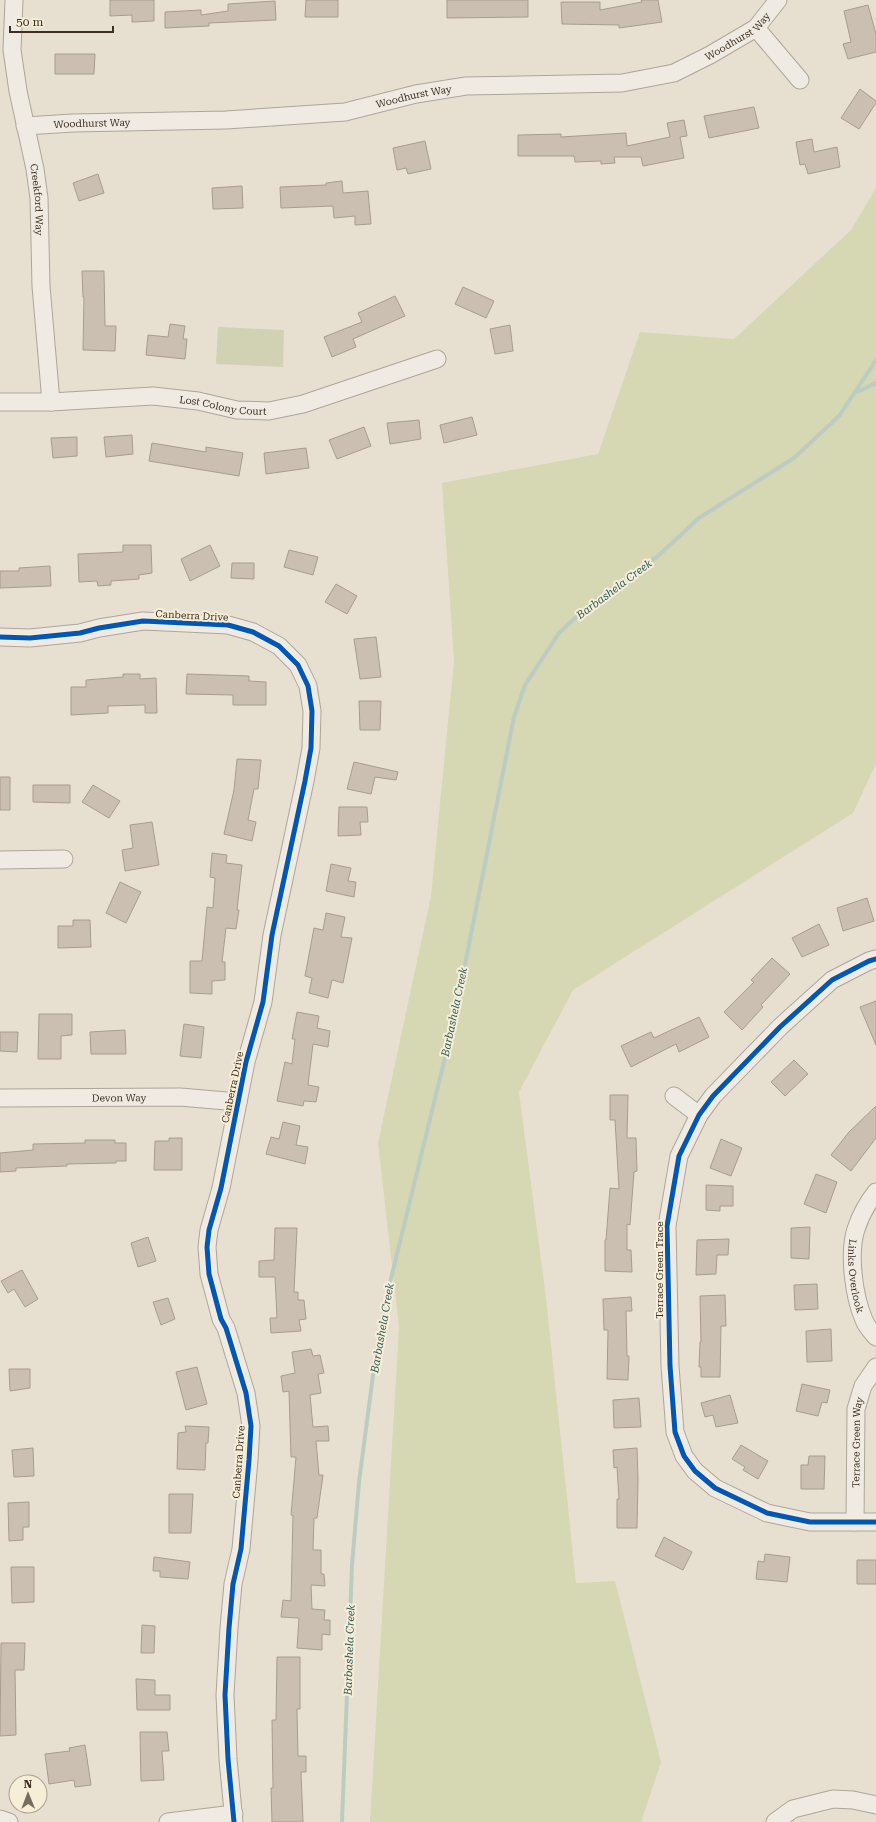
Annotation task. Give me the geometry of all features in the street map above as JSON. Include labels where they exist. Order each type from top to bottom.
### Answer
[{"type":"street","name":"Creekford Way","points":[[14,0],[12,50],[18,91],[35,169],[39,198],[41,286],[51,402]]},
{"type":"street","name":"Woodhurst Way","points":[[26,126],[73,123],[240,119],[345,112],[416,94],[466,86],[622,83],[674,73],[756,28],[778,0]]},
{"type":"street","points":[[756,28],[800,80]]},
{"type":"street","name":"Lost Colony Court","points":[[0,402],[51,402],[153,396],[198,402],[237,410],[269,411],[303,404],[437,359]]},
{"type":"street","name":"Canberra Drive","points":[[0,637],[30,638],[73,633],[143,621],[228,625],[253,632],[279,646],[298,665],[308,686],[312,710],[311,748],[272,935],[263,1002],[246,1062],[221,1188],[209,1230],[207,1247],[209,1274],[221,1318],[226,1328],[246,1393],[251,1426],[250,1460],[244,1509],[242,1549],[233,1584],[225,1695],[228,1759],[234,1818]]},
{"type":"street","points":[[0,860],[64,860]]},
{"type":"street","name":"Terrace Green Trace","points":[[876,959],[869,960],[832,980],[780,1027],[713,1096],[699,1114],[678,1156],[666,1226],[670,1366],[675,1432],[684,1456],[695,1471],[714,1488],[767,1513],[810,1522],[876,1522]]},
{"type":"street","points":[[674,1096],[699,1114]]},
{"type":"street","name":"Devon Way","points":[[0,1098],[180,1098],[238,1102]]},
{"type":"street","name":"Links Overlook","points":[[876,1192],[870,1200],[856,1230],[853,1260],[854,1288],[864,1321],[876,1337]]},
{"type":"street","name":"Terrace Green Way","points":[[855,1522],[856,1409],[863,1386],[876,1367]]},
{"type":"street","points":[[775,1822],[793,1809],[833,1799],[853,1800],[876,1805]]},
{"type":"street","points":[[168,1822],[234,1818]]},
{"type":"street","points":[[0,1819],[9,1822]]},
{"type":"green space","points":[[876,188],[876,764],[853,813],[573,990],[519,1092],[546,1298],[576,1583],[615,1581],[661,1762],[641,1822],[370,1822],[399,1327],[378,1143],[431,896],[454,661],[442,483],[598,454],[640,332],[734,339],[851,230]]},
{"type":"green space","points":[[218,327],[284,330],[283,367],[216,364]]},
{"type":"building","points":[[110,0],[154,0],[154,21],[132,22],[132,15],[110,16]]},
{"type":"building","points":[[306,0],[338,0],[338,17],[305,17]]},
{"type":"building","points":[[447,0],[528,0],[528,17],[447,18]]},
{"type":"building","points":[[641,0],[658,0],[662,22],[619,28],[619,25],[562,24],[561,2],[600,2],[600,10],[642,2]]},
{"type":"building","points":[[275,1],[276,20],[209,23],[209,26],[165,28],[165,12],[201,10],[201,15],[228,11],[228,4]]},
{"type":"building","points":[[868,5],[876,34],[876,52],[848,59],[843,44],[851,42],[844,11]]},
{"type":"building","points":[[55,54],[95,54],[94,74],[55,74]]},
{"type":"building","points":[[860,89],[876,101],[876,103],[859,129],[841,118]]},
{"type":"building","points":[[754,107],[759,128],[709,138],[704,116]]},
{"type":"building","points":[[684,120],[687,136],[680,137],[684,158],[643,166],[641,157],[614,157],[615,163],[601,164],[601,161],[575,162],[574,156],[518,156],[518,135],[561,134],[561,137],[626,133],[627,146],[670,137],[667,123]]},
{"type":"building","points":[[812,139],[814,152],[837,147],[840,167],[808,174],[805,164],[800,165],[796,142]]},
{"type":"building","points":[[425,141],[431,169],[408,174],[406,168],[397,170],[393,148]]},
{"type":"building","points":[[98,174],[104,193],[79,201],[73,183]]},
{"type":"building","points":[[342,181],[343,193],[368,191],[371,224],[355,225],[355,216],[334,218],[333,206],[281,208],[280,187],[326,185],[326,183]]},
{"type":"building","points":[[242,186],[243,208],[213,209],[212,188]]},
{"type":"building","points":[[82,271],[104,271],[105,326],[116,326],[115,351],[83,350],[84,297]]},
{"type":"building","points":[[463,287],[494,301],[486,318],[455,304]]},
{"type":"building","points":[[395,296],[405,316],[353,339],[356,347],[332,357],[324,337],[362,322],[358,313]]},
{"type":"building","points":[[170,324],[185,326],[183,339],[187,339],[185,359],[146,355],[148,335],[168,337]]},
{"type":"building","points":[[510,325],[513,351],[495,354],[490,329]]},
{"type":"building","points":[[472,417],[477,435],[444,443],[440,425]]},
{"type":"building","points":[[419,420],[421,439],[390,444],[387,423]]},
{"type":"building","points":[[364,427],[371,446],[337,459],[329,440]]},
{"type":"building","points":[[132,435],[133,454],[106,457],[104,437]]},
{"type":"building","points":[[77,437],[77,456],[53,458],[51,438]]},
{"type":"building","points":[[152,443],[206,452],[206,447],[243,453],[239,476],[149,461]]},
{"type":"building","points":[[306,448],[309,468],[266,474],[264,453]]},
{"type":"building","points":[[123,545],[151,545],[152,573],[139,575],[139,579],[111,581],[111,585],[98,586],[97,581],[79,582],[78,554],[123,552]]},
{"type":"building","points":[[210,545],[220,566],[190,581],[181,559]]},
{"type":"building","points":[[289,550],[318,557],[313,575],[284,567]]},
{"type":"building","points":[[232,563],[254,563],[254,579],[231,578]]},
{"type":"building","points":[[50,566],[51,586],[0,588],[0,571],[19,571],[19,568]]},
{"type":"building","points":[[336,584],[357,596],[347,614],[325,602]]},
{"type":"building","points":[[376,637],[381,677],[360,679],[354,639]]},
{"type":"building","points":[[123,674],[140,674],[140,679],[156,678],[157,713],[145,713],[145,705],[108,706],[108,713],[71,715],[71,687],[86,687],[86,680],[123,677]]},
{"type":"building","points":[[187,674],[249,676],[249,681],[266,682],[266,705],[233,705],[233,695],[186,694]]},
{"type":"building","points":[[359,701],[381,701],[380,730],[360,730]]},
{"type":"building","points":[[237,759],[261,760],[258,789],[254,789],[248,820],[256,822],[252,841],[224,834],[234,790]]},
{"type":"building","points":[[354,762],[398,772],[396,780],[375,777],[371,794],[347,789]]},
{"type":"building","points":[[0,777],[10,777],[10,810],[0,810]]},
{"type":"building","points":[[33,785],[70,785],[70,803],[33,802]]},
{"type":"building","points":[[93,785],[120,801],[109,818],[82,802]]},
{"type":"building","points":[[339,807],[367,807],[368,822],[360,822],[361,835],[338,836]]},
{"type":"building","points":[[152,822],[159,865],[125,871],[122,850],[133,848],[130,825]]},
{"type":"building","points":[[212,853],[227,855],[226,863],[242,865],[237,910],[239,910],[236,929],[226,928],[222,962],[225,962],[225,980],[212,981],[212,994],[190,993],[190,961],[202,961],[207,907],[213,908],[215,878],[210,877]]},
{"type":"building","points":[[331,864],[351,868],[348,881],[356,882],[354,897],[326,891]]},
{"type":"building","points":[[120,882],[141,892],[126,923],[106,913]]},
{"type":"building","points":[[867,898],[874,921],[843,931],[837,908]]},
{"type":"building","points":[[326,913],[345,917],[341,937],[352,938],[343,983],[332,980],[328,998],[309,993],[312,978],[305,976],[314,928],[323,930]]},
{"type":"building","points":[[73,920],[90,920],[91,947],[58,948],[58,926],[73,926]]},
{"type":"building","points":[[819,924],[829,945],[802,957],[792,938]]},
{"type":"building","points":[[772,958],[790,974],[761,1005],[763,1007],[742,1030],[724,1012],[754,982],[751,980]]},
{"type":"building","points":[[876,1001],[876,1045],[860,1007]]},
{"type":"building","points":[[297,1012],[319,1016],[317,1028],[330,1031],[328,1047],[313,1044],[308,1085],[319,1087],[316,1102],[304,1101],[303,1106],[277,1101],[285,1062],[292,1064],[295,1039],[292,1039]]},
{"type":"building","points":[[39,1014],[72,1014],[72,1035],[61,1036],[61,1059],[38,1059]]},
{"type":"building","points":[[699,1017],[709,1037],[679,1052],[676,1044],[631,1067],[621,1046],[651,1032],[654,1038]]},
{"type":"building","points":[[184,1024],[204,1027],[201,1058],[180,1056]]},
{"type":"building","points":[[125,1030],[126,1054],[91,1054],[90,1032]]},
{"type":"building","points":[[0,1032],[18,1032],[17,1052],[0,1051]]},
{"type":"building","points":[[794,1060],[808,1074],[785,1096],[771,1082]]},
{"type":"building","points":[[610,1095],[628,1095],[627,1138],[636,1138],[637,1171],[634,1172],[630,1225],[627,1224],[627,1250],[631,1250],[632,1272],[605,1271],[605,1240],[610,1188],[619,1189],[615,1120],[610,1120]]},
{"type":"building","points":[[876,1106],[876,1138],[851,1171],[831,1155],[849,1132]]},
{"type":"building","points":[[283,1122],[300,1126],[296,1145],[308,1147],[305,1164],[266,1154],[271,1137],[279,1139]]},
{"type":"building","points":[[169,1138],[182,1138],[182,1170],[154,1170],[155,1141],[169,1141]]},
{"type":"building","points":[[721,1139],[742,1148],[731,1176],[710,1168]]},
{"type":"building","points":[[85,1140],[115,1140],[115,1143],[126,1143],[126,1161],[116,1161],[116,1163],[67,1164],[67,1166],[16,1168],[16,1171],[0,1172],[0,1153],[33,1150],[33,1144],[85,1143]]},
{"type":"building","points":[[816,1174],[837,1182],[826,1213],[804,1204]]},
{"type":"building","points":[[706,1185],[733,1186],[733,1206],[720,1206],[720,1211],[706,1210]]},
{"type":"building","points":[[810,1227],[809,1259],[791,1258],[791,1228]]},
{"type":"building","points":[[275,1228],[297,1228],[294,1292],[298,1292],[298,1300],[304,1300],[306,1319],[299,1320],[301,1331],[271,1333],[270,1318],[277,1318],[275,1277],[259,1277],[259,1261],[274,1260]]},
{"type":"building","points":[[148,1237],[156,1261],[138,1267],[131,1243]]},
{"type":"building","points":[[729,1239],[728,1255],[717,1255],[716,1274],[696,1275],[697,1240]]},
{"type":"building","points":[[22,1270],[38,1299],[25,1307],[14,1289],[8,1293],[1,1281]]},
{"type":"building","points":[[817,1284],[818,1309],[795,1310],[794,1285]]},
{"type":"building","points":[[725,1295],[726,1326],[721,1326],[720,1377],[701,1377],[701,1367],[699,1367],[701,1342],[700,1296]]},
{"type":"building","points":[[631,1297],[632,1311],[626,1311],[627,1356],[629,1356],[628,1380],[607,1379],[608,1330],[604,1330],[603,1299]]},
{"type":"building","points":[[168,1298],[175,1319],[161,1325],[153,1302]]},
{"type":"building","points":[[831,1329],[832,1361],[807,1362],[806,1331]]},
{"type":"building","points":[[311,1349],[313,1356],[320,1355],[324,1373],[318,1374],[321,1393],[310,1395],[313,1427],[328,1426],[329,1441],[316,1441],[319,1475],[323,1475],[317,1518],[314,1518],[313,1550],[321,1550],[321,1574],[324,1574],[325,1586],[311,1585],[312,1609],[325,1610],[324,1620],[330,1620],[330,1635],[322,1634],[322,1650],[297,1648],[299,1618],[281,1617],[283,1600],[291,1601],[293,1516],[291,1515],[296,1457],[291,1457],[289,1391],[283,1392],[281,1376],[295,1373],[292,1352]]},
{"type":"building","points":[[197,1367],[207,1404],[186,1410],[176,1372]]},
{"type":"building","points":[[9,1369],[30,1369],[30,1388],[10,1391]]},
{"type":"building","points":[[802,1384],[830,1390],[827,1403],[822,1402],[818,1416],[796,1411]]},
{"type":"building","points":[[730,1395],[738,1423],[716,1427],[713,1415],[705,1417],[701,1403]]},
{"type":"building","points":[[639,1398],[641,1427],[614,1428],[613,1400]]},
{"type":"building","points":[[185,1426],[209,1427],[208,1443],[206,1443],[205,1470],[177,1469],[178,1433],[186,1432]]},
{"type":"building","points":[[741,1445],[768,1461],[758,1479],[743,1470],[745,1467],[732,1459]]},
{"type":"building","points":[[33,1448],[34,1476],[14,1477],[12,1450]]},
{"type":"building","points":[[637,1448],[637,1528],[617,1528],[617,1499],[619,1499],[617,1467],[614,1468],[613,1450]]},
{"type":"building","points":[[809,1456],[825,1456],[824,1489],[801,1489],[801,1465],[808,1465]]},
{"type":"building","points":[[169,1494],[193,1494],[191,1533],[169,1533]]},
{"type":"building","points":[[29,1502],[29,1527],[23,1527],[23,1540],[9,1541],[8,1503]]},
{"type":"building","points":[[664,1537],[692,1552],[683,1570],[655,1556]]},
{"type":"building","points":[[765,1554],[790,1557],[787,1582],[756,1579],[758,1561],[764,1562]]},
{"type":"building","points":[[154,1557],[190,1562],[188,1579],[160,1577],[160,1571],[153,1571]]},
{"type":"building","points":[[857,1560],[876,1560],[876,1584],[857,1584]]},
{"type":"building","points":[[11,1567],[34,1567],[34,1602],[12,1603]]},
{"type":"building","points":[[142,1625],[155,1626],[154,1653],[141,1653]]},
{"type":"building","points":[[1,1643],[25,1643],[24,1670],[15,1670],[16,1735],[0,1736]]},
{"type":"building","points":[[277,1657],[300,1657],[300,1709],[297,1709],[298,1756],[306,1756],[306,1772],[301,1772],[303,1822],[272,1822],[272,1720],[276,1720]]},
{"type":"building","points":[[136,1679],[155,1680],[155,1695],[170,1695],[170,1710],[137,1710]]},
{"type":"building","points":[[140,1732],[167,1732],[169,1751],[162,1751],[164,1780],[141,1781]]},
{"type":"building","points":[[85,1745],[91,1785],[75,1787],[74,1780],[49,1784],[45,1754],[70,1751],[69,1748]]},
{"type":"waterway","name":"Barbashela Creek","points":[[342,1822],[352,1565],[359,1482],[375,1360],[386,1299],[453,1025],[514,717],[525,685],[559,633],[589,605],[658,556],[699,518],[794,458],[839,416],[876,360]]},
{"type":"waterway","points":[[857,392],[876,383]]},
{"type":"cycle path","points":[[0,637],[30,638],[80,633],[99,628],[143,621],[228,625],[253,632],[279,646],[298,665],[308,686],[312,711],[311,748],[272,935],[263,1002],[246,1062],[221,1188],[209,1230],[207,1247],[209,1274],[221,1319],[226,1328],[246,1393],[251,1426],[241,1549],[233,1584],[225,1695],[228,1759],[234,1822]]},
{"type":"cycle path","points":[[876,959],[869,961],[832,980],[780,1027],[713,1096],[699,1115],[679,1156],[667,1226],[670,1366],[675,1432],[684,1456],[695,1471],[715,1488],[767,1513],[810,1522],[876,1522]]}]
